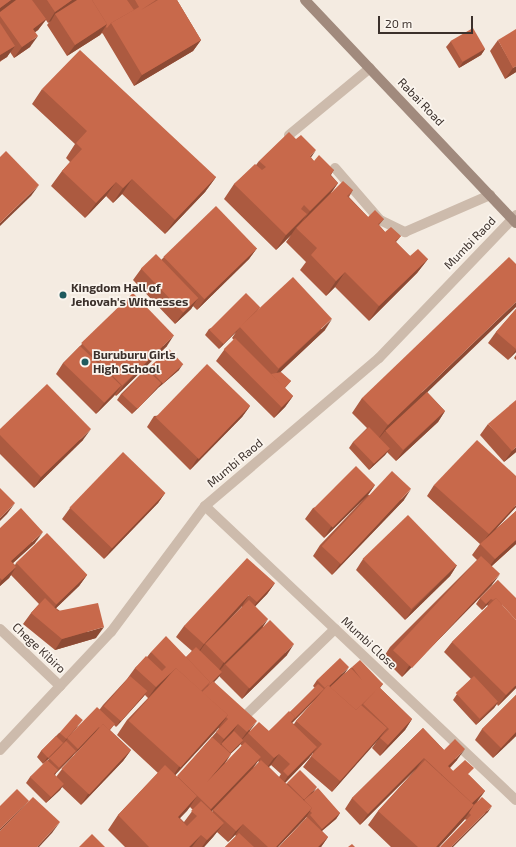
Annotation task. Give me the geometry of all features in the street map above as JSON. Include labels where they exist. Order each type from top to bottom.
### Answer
[{"type":"main road","name":"Rabai Road","points":[[305,0],[514,219]]},
{"type":"street","points":[[289,135],[370,68]]},
{"type":"street","points":[[335,168],[380,220],[405,232],[490,195]]},
{"type":"street","name":"Mumbi Raod","points":[[0,750],[110,632],[205,506],[379,358],[514,219]]},
{"type":"street","name":"Mumbi Close","points":[[205,506],[516,800]]},
{"type":"street","name":"Chege Kibiro","points":[[0,629],[60,686]]},
{"type":"street","points":[[248,713],[335,629]]},
{"type":"building","points":[[0,0],[11,0],[0,8]]},
{"type":"building","points":[[16,0],[32,0],[46,19],[33,29],[38,36],[22,47],[0,16],[0,12]]},
{"type":"building","points":[[47,0],[72,0],[55,12]]},
{"type":"building","points":[[77,0],[92,0],[107,24],[75,45],[55,14]]},
{"type":"building","points":[[92,0],[127,0],[134,10],[111,23],[107,28],[107,24]]},
{"type":"building","points":[[135,0],[156,0],[141,10],[158,0],[177,0],[201,40],[142,75],[111,23],[139,7]]},
{"type":"building","points":[[0,23],[15,46],[0,55]]},
{"type":"building","points":[[473,28],[485,49],[462,62],[450,41]]},
{"type":"building","points":[[516,29],[516,66],[513,68],[498,40]]},
{"type":"building","points":[[80,50],[216,177],[175,220],[132,179],[123,188],[116,182],[96,203],[62,171],[82,149],[76,143],[87,131],[42,89]]},
{"type":"building","points":[[289,132],[296,139],[301,135],[316,150],[310,156],[314,161],[319,155],[334,170],[330,175],[338,183],[310,211],[304,205],[301,209],[307,214],[286,235],[234,184],[255,164],[262,170],[266,167],[259,161]]},
{"type":"building","points":[[6,151],[39,185],[0,223],[0,157]]},
{"type":"building","points":[[343,181],[353,190],[347,196],[368,217],[375,210],[384,219],[378,224],[385,232],[391,227],[401,236],[395,241],[410,256],[418,249],[428,259],[379,306],[345,272],[336,281],[311,255],[317,248],[296,228]]},
{"type":"building","points":[[216,206],[257,248],[204,299],[163,257]]},
{"type":"building","points":[[156,254],[198,298],[183,312],[141,269]]},
{"type":"building","points":[[509,257],[516,264],[516,302],[388,425],[362,398]]},
{"type":"building","points":[[293,277],[332,319],[278,368],[240,327]]},
{"type":"building","points":[[133,293],[174,335],[122,385],[81,343]]},
{"type":"building","points":[[246,293],[260,307],[223,344],[209,330]]},
{"type":"building","points":[[516,309],[516,349],[496,332]]},
{"type":"building","points":[[235,338],[293,396],[282,407],[224,349]]},
{"type":"building","points":[[80,346],[121,386],[104,403],[63,363]]},
{"type":"building","points":[[169,349],[183,364],[163,383],[149,368]]},
{"type":"building","points":[[207,364],[250,406],[199,459],[156,417]]},
{"type":"building","points":[[146,369],[161,383],[137,409],[122,395]]},
{"type":"building","points":[[281,372],[291,381],[284,388],[271,374]]},
{"type":"building","points":[[47,384],[91,429],[41,477],[0,435],[0,429]]},
{"type":"building","points":[[427,392],[445,411],[403,450],[385,431]]},
{"type":"building","points":[[516,400],[516,447],[512,451],[488,424]]},
{"type":"building","points":[[369,427],[390,449],[374,464],[353,442]]},
{"type":"building","points":[[477,440],[516,476],[516,505],[489,534],[434,485]]},
{"type":"building","points":[[123,452],[165,493],[112,548],[70,507]]},
{"type":"building","points":[[356,466],[375,485],[333,528],[314,508]]},
{"type":"building","points":[[392,471],[411,489],[341,564],[322,546]]},
{"type":"building","points":[[0,488],[15,503],[0,518]]},
{"type":"building","points":[[21,508],[43,532],[11,561],[16,567],[2,580],[0,578],[0,528]]},
{"type":"building","points":[[516,511],[516,540],[495,559],[480,544]]},
{"type":"building","points":[[408,515],[457,565],[411,609],[363,559]]},
{"type":"building","points":[[47,533],[87,575],[56,605],[16,563]]},
{"type":"building","points":[[481,556],[500,574],[412,668],[393,650]]},
{"type":"building","points":[[247,558],[275,583],[257,602],[249,595],[204,644],[184,626]]},
{"type":"building","points":[[498,580],[516,598],[516,620],[496,598],[493,600],[491,599],[486,604],[480,598]]},
{"type":"building","points":[[45,598],[58,611],[98,603],[104,627],[62,639],[31,613]]},
{"type":"building","points":[[496,598],[516,620],[516,685],[506,695],[452,642]]},
{"type":"building","points":[[249,600],[268,619],[224,663],[205,644]]},
{"type":"building","points":[[270,620],[294,644],[249,689],[225,665]]},
{"type":"building","points":[[166,636],[210,682],[201,691],[176,668],[156,687],[135,668],[146,656],[162,671],[166,667],[151,652]]},
{"type":"building","points":[[196,647],[222,672],[208,686],[210,682],[186,657]]},
{"type":"building","points":[[340,658],[349,667],[325,688],[317,680]]},
{"type":"building","points":[[360,660],[383,684],[356,710],[330,687],[351,668],[362,680],[352,667]]},
{"type":"building","points":[[176,668],[228,715],[181,768],[128,721]]},
{"type":"building","points":[[130,676],[147,691],[121,721],[104,706]]},
{"type":"building","points":[[474,676],[498,702],[480,719],[456,693]]},
{"type":"building","points":[[213,681],[257,721],[247,732],[238,724],[224,739],[216,732],[228,719],[226,717],[228,715],[202,692]]},
{"type":"building","points":[[318,684],[324,689],[294,719],[295,717],[290,712]]},
{"type":"building","points":[[328,685],[356,710],[361,705],[387,728],[340,781],[311,756],[322,744],[296,721]]},
{"type":"building","points":[[379,687],[412,719],[388,745],[380,738],[389,729],[363,704]]},
{"type":"building","points":[[516,695],[516,732],[501,748],[482,729]]},
{"type":"building","points":[[97,707],[115,724],[109,730],[103,724],[78,749],[67,738]]},
{"type":"building","points":[[289,711],[295,717],[291,722],[317,747],[288,776],[283,771],[290,764],[279,754],[274,758],[248,733],[259,722],[269,731]]},
{"type":"building","points":[[76,714],[83,720],[66,739],[60,733]]},
{"type":"building","points":[[103,724],[131,750],[89,795],[61,769]]},
{"type":"building","points":[[423,728],[444,750],[455,739],[465,749],[448,766],[453,771],[465,760],[474,768],[468,774],[485,791],[472,803],[424,758],[368,814],[352,798]]},
{"type":"building","points":[[234,731],[243,740],[230,753],[221,744]]},
{"type":"building","points":[[56,736],[63,743],[48,758],[41,751]]},
{"type":"building","points":[[212,737],[231,754],[207,782],[245,742],[261,757],[211,809],[177,776]]},
{"type":"building","points":[[66,741],[76,751],[59,768],[49,758]]},
{"type":"building","points":[[47,760],[58,770],[54,774],[64,784],[51,797],[30,777]]},
{"type":"building","points":[[261,760],[312,808],[276,847],[268,847],[243,824],[236,831],[213,810]]},
{"type":"building","points":[[425,760],[474,805],[436,847],[418,847],[378,811]]},
{"type":"building","points":[[165,765],[197,796],[178,817],[187,826],[197,816],[191,811],[201,801],[224,823],[207,840],[201,835],[189,847],[149,847],[118,815]]},
{"type":"building","points":[[300,770],[317,787],[304,800],[287,783]]},
{"type":"building","points":[[318,788],[340,813],[322,829],[310,815],[312,813],[310,811],[312,808],[304,800]]},
{"type":"building","points":[[17,789],[29,801],[0,829],[0,806]]},
{"type":"building","points":[[33,797],[60,822],[37,847],[0,847],[0,831]]},
{"type":"building","points":[[482,797],[492,806],[451,847],[440,847],[471,815],[469,813]]},
{"type":"building","points":[[307,817],[328,837],[318,847],[279,847]]},
{"type":"building","points":[[239,833],[254,847],[225,847]]},
{"type":"building","points":[[92,834],[105,847],[79,847]]},
{"type":"building","points":[[352,844],[355,847],[348,847]]},
{"type":"place","name":"Kingdom Hall of Jehovah's Witnesses","points":[[63,295]]},
{"type":"place","name":"Buruburu Girls High School","points":[[85,362]]}]
